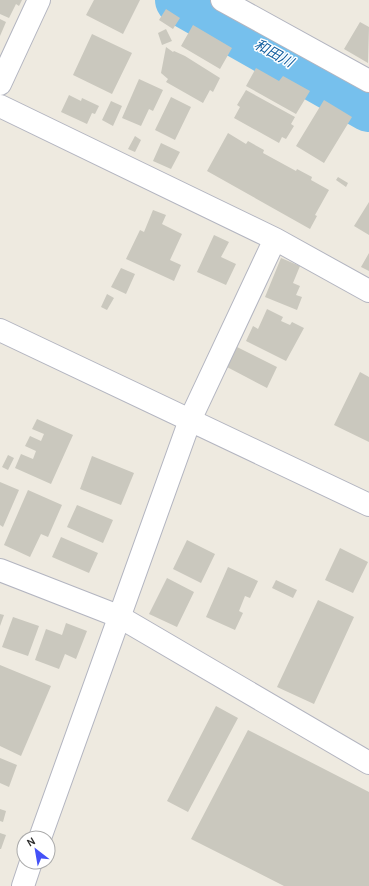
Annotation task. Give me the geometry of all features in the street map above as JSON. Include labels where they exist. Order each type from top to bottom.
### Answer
[{"type":"street","points":[[0,84],[39,0]]},
{"type":"street","points":[[222,0],[369,81]]},
{"type":"street","points":[[0,106],[275,239],[369,291]]},
{"type":"street","points":[[43,830],[118,616],[190,420],[275,239]]},
{"type":"street","points":[[0,330],[369,505]]},
{"type":"street","points":[[0,570],[118,616],[369,763]]},
{"type":"street","points":[[23,886],[28,870]]},
{"type":"building","points":[[0,0],[22,0],[19,6],[16,4],[9,18],[0,14]]},
{"type":"building","points":[[94,0],[140,0],[123,34],[86,15]]},
{"type":"building","points":[[166,9],[180,18],[173,29],[159,20]]},
{"type":"building","points":[[0,19],[6,22],[0,36]]},
{"type":"building","points":[[360,22],[369,27],[368,63],[344,49]]},
{"type":"building","points":[[193,25],[232,48],[220,69],[181,46]]},
{"type":"building","points":[[166,29],[172,41],[162,45],[158,33]]},
{"type":"building","points":[[92,34],[132,53],[112,94],[73,75]]},
{"type":"building","points":[[166,47],[173,52],[174,51],[185,56],[220,78],[213,92],[210,90],[203,103],[166,82],[168,79],[161,73]]},
{"type":"building","points":[[256,68],[279,81],[283,76],[310,91],[296,114],[246,86]]},
{"type":"building","points":[[139,79],[163,90],[153,111],[149,109],[141,126],[122,118]]},
{"type":"building","points":[[246,90],[295,117],[291,124],[294,126],[286,139],[282,137],[279,143],[234,118],[240,107],[237,105]]},
{"type":"building","points":[[69,95],[81,101],[82,98],[99,106],[95,114],[92,113],[87,124],[61,112]]},
{"type":"building","points":[[171,97],[191,107],[175,140],[155,130]]},
{"type":"building","points":[[324,100],[352,117],[324,163],[296,146]]},
{"type":"building","points":[[111,101],[122,106],[113,126],[102,120]]},
{"type":"building","points":[[228,133],[246,144],[248,141],[264,150],[263,153],[296,171],[297,169],[312,177],[311,180],[329,190],[315,215],[317,216],[310,229],[207,171]]},
{"type":"building","points":[[135,136],[141,140],[135,152],[128,149]]},
{"type":"building","points":[[161,143],[180,152],[171,169],[153,161]]},
{"type":"building","points":[[338,177],[348,183],[346,187],[336,180]]},
{"type":"building","points":[[369,202],[369,235],[354,226]]},
{"type":"building","points":[[153,210],[166,215],[162,224],[182,234],[170,260],[181,265],[174,281],[126,259],[140,230],[144,232]]},
{"type":"building","points":[[214,235],[229,242],[221,257],[236,264],[226,285],[197,272]]},
{"type":"building","points":[[369,253],[369,271],[361,267]]},
{"type":"building","points":[[281,258],[300,266],[293,283],[300,286],[296,295],[302,297],[297,310],[265,297]]},
{"type":"building","points":[[121,268],[135,274],[126,294],[111,287]]},
{"type":"building","points":[[107,294],[114,298],[107,310],[101,307]]},
{"type":"building","points":[[267,309],[283,317],[281,321],[290,325],[292,322],[304,328],[286,361],[246,341],[253,326],[258,329]]},
{"type":"building","points":[[237,347],[277,367],[267,388],[227,367]]},
{"type":"building","points":[[360,372],[369,377],[369,442],[334,425]]},
{"type":"building","points":[[37,419],[73,435],[51,484],[15,468],[21,454],[33,459],[36,451],[25,446],[30,436],[41,441],[44,434],[32,429]]},
{"type":"building","points":[[8,455],[14,458],[8,470],[2,467]]},
{"type":"building","points":[[92,456],[134,473],[121,505],[80,489]]},
{"type":"building","points":[[0,482],[19,490],[3,527],[0,525]]},
{"type":"building","points":[[28,490],[62,505],[48,537],[41,534],[30,557],[4,545]]},
{"type":"building","points":[[77,505],[113,520],[103,543],[67,527]]},
{"type":"building","points":[[61,537],[98,553],[89,573],[52,557]]},
{"type":"building","points":[[187,540],[215,554],[201,583],[173,569]]},
{"type":"building","points":[[340,548],[368,562],[353,593],[325,580]]},
{"type":"building","points":[[228,567],[258,581],[250,598],[245,596],[239,611],[243,613],[235,630],[206,617]]},
{"type":"building","points":[[167,578],[194,592],[177,627],[149,614]]},
{"type":"building","points":[[276,580],[297,590],[293,598],[272,588]]},
{"type":"building","points":[[318,600],[354,617],[314,704],[277,687]]},
{"type":"building","points":[[0,614],[4,615],[0,626]]},
{"type":"building","points":[[13,617],[39,626],[28,656],[2,647]]},
{"type":"building","points":[[66,623],[87,631],[76,659],[65,654],[59,669],[35,660],[46,629],[62,635]]},
{"type":"building","points":[[0,665],[51,686],[21,756],[0,746]]},
{"type":"building","points":[[216,706],[238,718],[188,812],[167,801]]},
{"type":"building","points":[[248,730],[369,792],[369,886],[284,886],[191,839]]},
{"type":"building","points":[[0,758],[17,765],[9,787],[0,783]]},
{"type":"building","points":[[0,809],[6,811],[3,822],[0,821]]},
{"type":"building","points":[[0,833],[6,835],[1,849],[0,849]]},
{"type":"waterway","name":"和田川","points":[[180,0],[369,107]]}]
